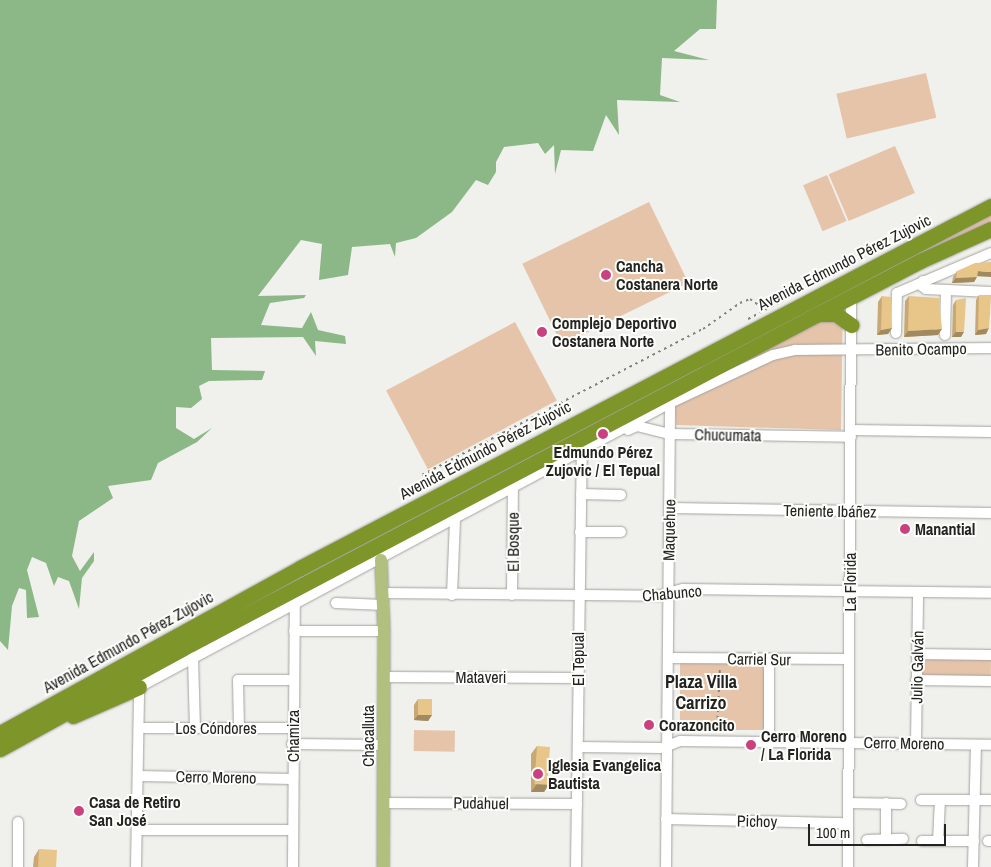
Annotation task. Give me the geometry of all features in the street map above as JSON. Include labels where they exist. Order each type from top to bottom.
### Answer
[{"type":"highway","name":"Avenida Edmundo Pérez Zujovic","points":[[0,733],[198,622],[768,321],[991,206]]},
{"type":"highway","name":"Avenida Edmundo Pérez Zujovic","points":[[0,749],[816,314],[920,261],[991,229]]},
{"type":"highway","points":[[816,314],[836,314],[851,325]]},
{"type":"highway","points":[[50,721],[93,710],[139,687]]},
{"type":"main road","name":"Chacalluta","points":[[381,560],[384,599],[383,867]]},
{"type":"street","points":[[896,333],[897,293],[991,253]]},
{"type":"street","points":[[924,281],[922,286],[926,289],[991,292]]},
{"type":"street","points":[[945,335],[946,290]]},
{"type":"street","name":"La Florida","points":[[848,867],[851,296]]},
{"type":"street","name":"Benito Ocampo","points":[[851,350],[991,348]]},
{"type":"street","points":[[136,867],[139,687],[381,560],[670,404],[780,353],[851,350]]},
{"type":"street","name":"Maquehue","points":[[666,867],[670,404]]},
{"type":"street","name":"Chucumata","points":[[608,437],[637,426],[670,434],[991,432]]},
{"type":"street","name":"El Tepual","points":[[576,867],[578,596],[582,451]]},
{"type":"street","name":"El Bosque","points":[[512,595],[513,489]]},
{"type":"street","points":[[581,494],[621,495]]},
{"type":"street","name":"Teniente Ibáñez","points":[[670,508],[991,512]]},
{"type":"street","points":[[452,595],[455,520]]},
{"type":"street","points":[[580,532],[621,532]]},
{"type":"street","name":"Chabunco","points":[[384,599],[452,595],[658,596],[683,589],[991,593]]},
{"type":"street","name":"Julio Galván","points":[[916,743],[918,592]]},
{"type":"street","points":[[336,603],[384,599]]},
{"type":"street","name":"Chamiza","points":[[293,867],[292,728],[295,605]]},
{"type":"street","points":[[294,631],[384,631]]},
{"type":"street","points":[[916,654],[991,655]]},
{"type":"street","points":[[193,658],[195,728]]},
{"type":"street","name":"Carriel Sur","points":[[668,658],[849,660]]},
{"type":"street","points":[[769,659],[769,741]]},
{"type":"street","name":"Mataveri","points":[[384,677],[578,678]]},
{"type":"street","points":[[239,728],[238,680],[293,680]]},
{"type":"street","points":[[916,680],[991,680]]},
{"type":"street","name":"Los Cóndores","points":[[139,728],[292,728]]},
{"type":"street","name":"Cerro Moreno","points":[[578,747],[659,748],[680,741],[991,745]]},
{"type":"street","points":[[292,744],[384,745]]},
{"type":"street","points":[[973,867],[976,744]]},
{"type":"street","name":"Cerro Moreno","points":[[139,776],[293,779]]},
{"type":"street","points":[[922,800],[991,800]]},
{"type":"street","points":[[938,840],[940,800]]},
{"type":"street","name":"Pudahuel","points":[[384,802],[577,804]]},
{"type":"street","points":[[848,803],[901,804]]},
{"type":"street","points":[[886,803],[886,838]]},
{"type":"street","name":"Pichoy","points":[[666,819],[848,823]]},
{"type":"street","points":[[18,822],[18,867]]},
{"type":"street","points":[[137,830],[293,830]]},
{"type":"street","points":[[867,840],[903,839]]},
{"type":"street","points":[[922,841],[974,841]]},
{"type":"path","points":[[422,475],[703,329],[740,302],[750,299],[761,304],[768,321]]},
{"type":"path","points":[[716,741],[720,658]]},
{"type":"shaded area","points":[[0,0],[717,0],[716,29],[700,29],[674,51],[709,60],[662,58],[660,95],[680,102],[617,100],[619,135],[606,115],[593,151],[561,150],[555,174],[554,145],[545,154],[538,143],[504,147],[496,162],[496,172],[488,185],[476,180],[452,212],[416,238],[396,243],[395,257],[390,244],[352,247],[348,275],[319,280],[322,244],[301,240],[258,296],[306,295],[304,298],[270,303],[261,325],[302,328],[311,312],[318,330],[345,336],[346,344],[315,341],[316,356],[303,337],[211,338],[212,370],[265,371],[262,380],[209,381],[199,386],[202,399],[191,408],[176,407],[176,428],[194,439],[212,428],[197,442],[158,463],[151,480],[108,486],[113,498],[79,521],[72,556],[80,571],[94,552],[94,561],[82,578],[79,609],[69,581],[58,577],[54,586],[46,563],[32,557],[27,570],[39,617],[27,618],[26,590],[19,588],[12,606],[8,650],[0,641]]},
{"type":"shaded area","points":[[926,73],[936,118],[847,139],[836,94]]},
{"type":"shaded area","points":[[895,146],[915,193],[849,221],[829,174]]},
{"type":"shaded area","points":[[827,175],[847,221],[823,231],[803,185]]},
{"type":"shaded area","name":"Cancha Costanera Norte","points":[[649,202],[688,283],[562,345],[522,264]]},
{"type":"shaded area","points":[[991,210],[991,224],[843,296],[841,430],[676,425],[675,407],[655,388]]},
{"type":"shaded area","points":[[515,322],[557,401],[428,469],[386,391]]},
{"type":"shaded area","points":[[919,657],[991,658],[991,677],[919,676]]},
{"type":"shaded area","name":"Plaza Villa Carrizo","points":[[680,663],[766,663],[766,730],[680,730]]},
{"type":"shaded area","points":[[414,730],[455,731],[455,752],[414,751]]},
{"type":"building","points":[[991,262],[991,272],[978,271],[977,277],[956,278],[957,271],[975,263]]},
{"type":"building","points":[[979,295],[991,295],[989,328],[978,330]]},
{"type":"building","points":[[882,296],[891,297],[892,328],[881,330]]},
{"type":"building","points":[[909,296],[939,298],[942,329],[908,331]]},
{"type":"building","points":[[966,298],[964,332],[956,332],[956,300]]},
{"type":"building","points":[[418,699],[432,699],[432,715],[418,715]]},
{"type":"building","points":[[537,746],[550,747],[547,785],[534,784]]},
{"type":"building","points":[[39,849],[57,850],[56,867],[38,867]]},
{"type":"place","name":"Cancha Costanera Norte","points":[[606,275]]},
{"type":"place","name":"Complejo Deportivo Costanera Norte","points":[[542,332]]},
{"type":"place","name":"Edmundo Pérez Zujovic / El Tepual","points":[[603,434]]},
{"type":"place","name":"Manantial","points":[[905,529]]},
{"type":"place","name":"Corazoncito","points":[[649,725]]},
{"type":"place","name":"Cerro Moreno / La Florida","points":[[751,745]]},
{"type":"place","name":"Iglesia Evangelica Bautista","points":[[538,774]]},
{"type":"place","name":"Casa de Retiro San José","points":[[79,811]]},
{"type":"district","name":"Plaza Villa Carrizo","points":[[701,693]]}]
